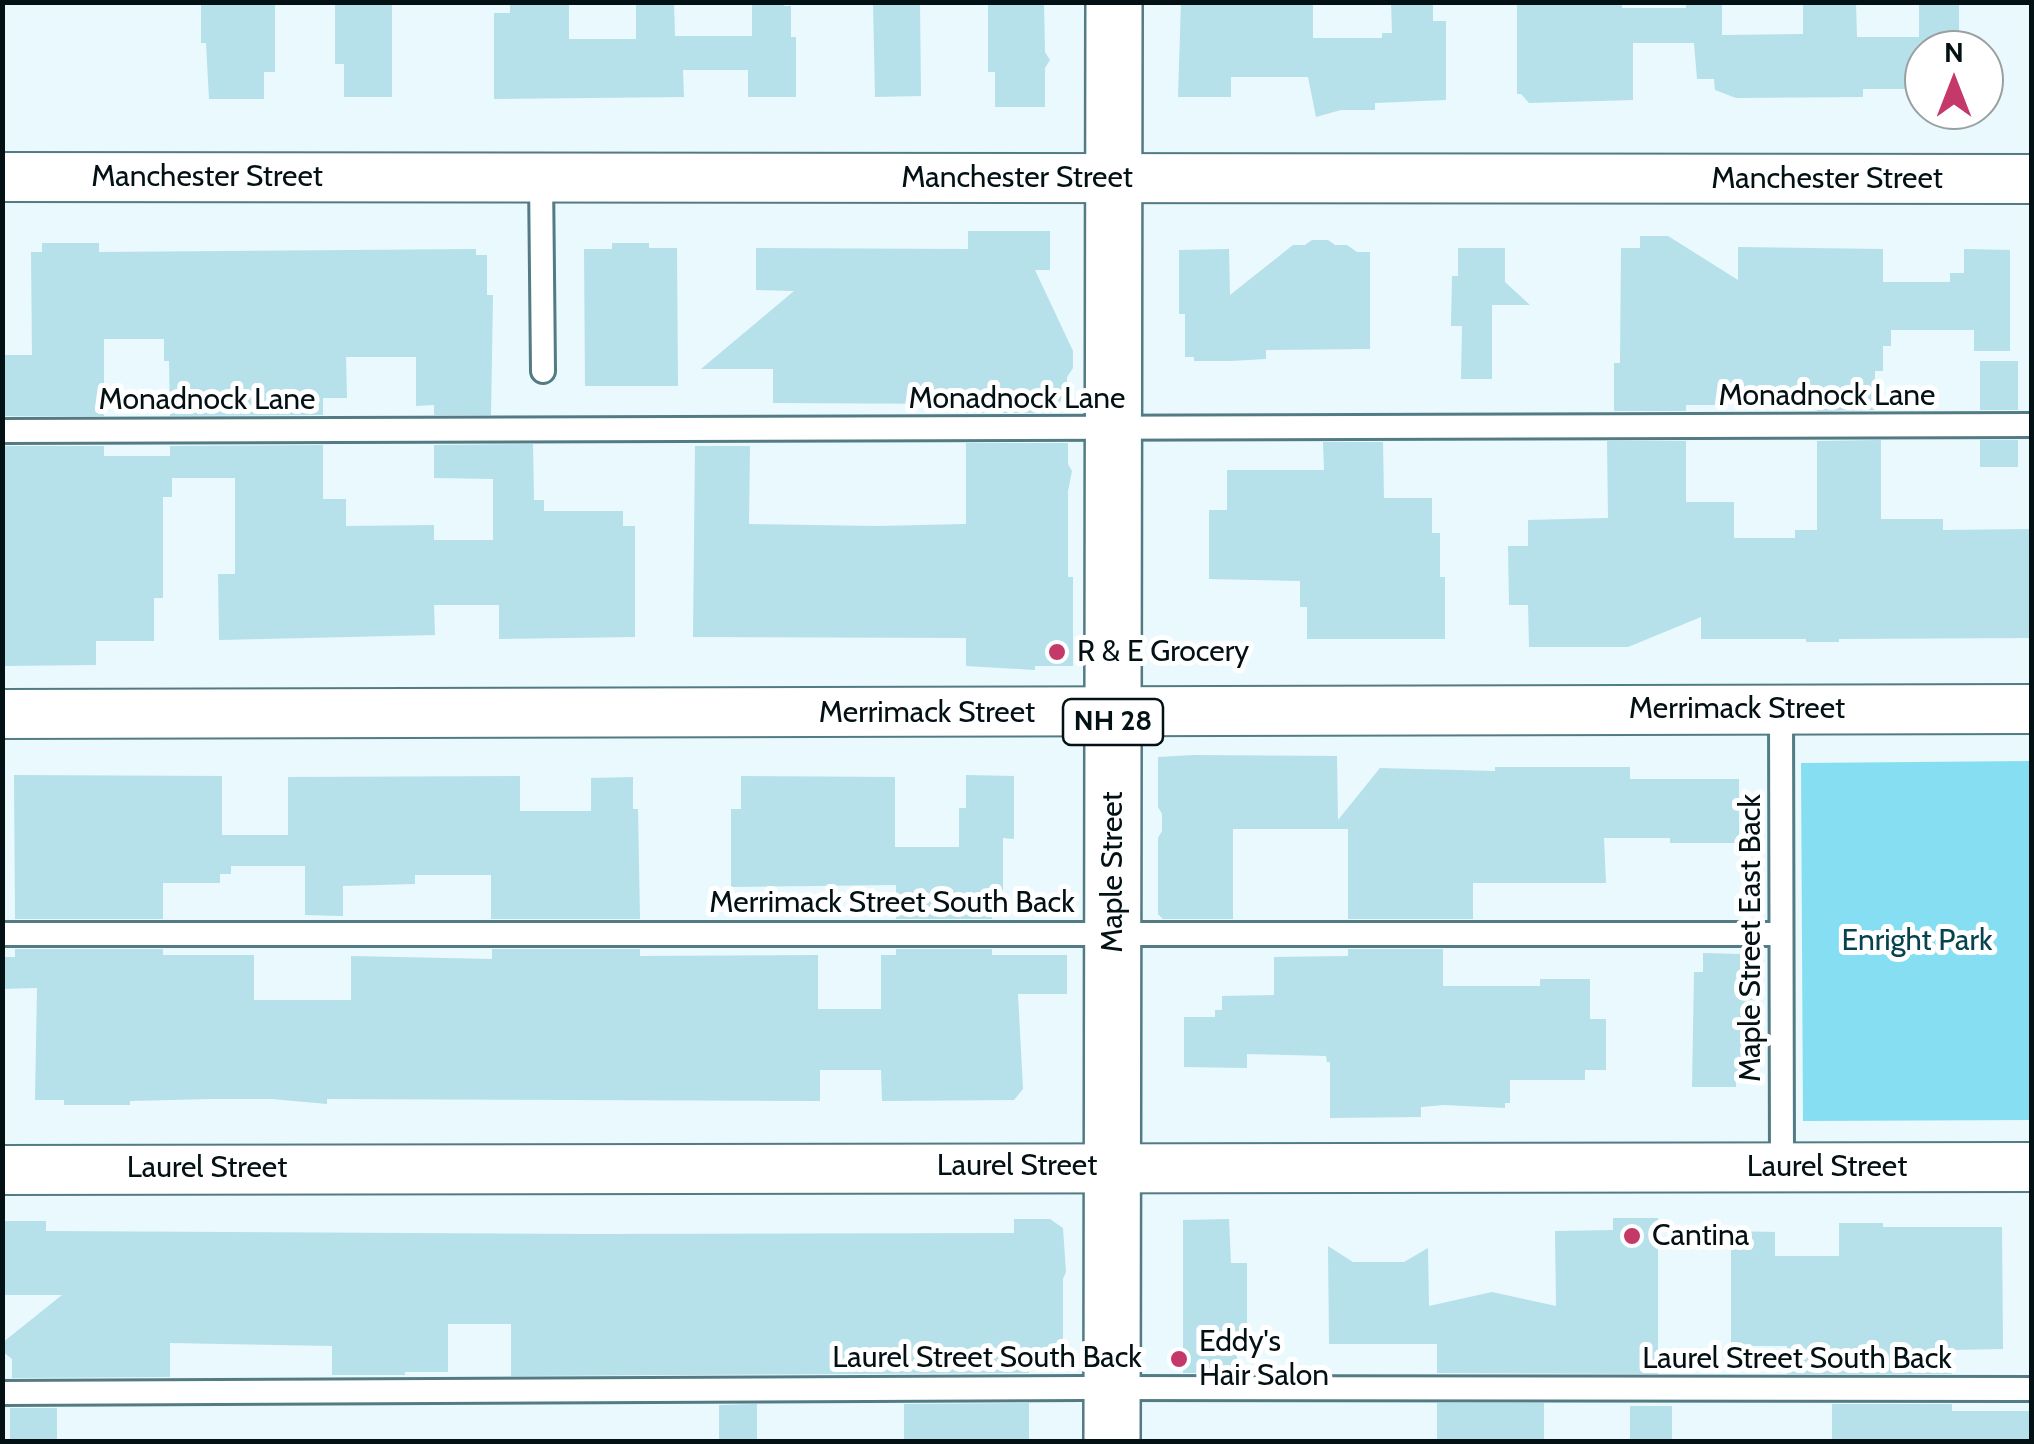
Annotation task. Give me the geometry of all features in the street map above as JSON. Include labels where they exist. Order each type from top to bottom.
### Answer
[{"type":"main road","name":"Maple Street","points":[[1112,1442],[1114,2]]},
{"type":"street","name":"Manchester Street","points":[[2,176],[2032,179]]},
{"type":"street","name":"Merrimack Street","points":[[2,714],[2032,709]]},
{"type":"street","name":"Laurel Street","points":[[2,1170],[2032,1166]]},
{"type":"lane","points":[[541,177],[543,371]]},
{"type":"lane","name":"Monadnock Lane","points":[[2,430],[2032,425]]},
{"type":"lane","name":"Maple Street East Back","points":[[1781,708],[1782,1167]]},
{"type":"lane","name":"Merrimack Street South Back","points":[[2,934],[1781,934]]},
{"type":"lane","name":"Laurel Street South Back","points":[[2,1393],[2032,1389]]},
{"type":"green space","name":"Enright Park","points":[[2031,761],[2031,1120],[1803,1121],[1801,763]]},
{"type":"building","points":[[201,2],[275,2],[275,72],[264,72],[264,99],[209,99],[206,43],[201,43]]},
{"type":"building","points":[[335,2],[392,2],[392,97],[344,97],[344,64],[335,64]]},
{"type":"building","points":[[510,2],[569,2],[569,39],[636,39],[636,2],[674,2],[675,36],[752,36],[752,2],[784,2],[784,6],[791,6],[791,37],[796,37],[796,97],[748,97],[748,70],[683,70],[684,97],[494,99],[494,13],[510,13]]},
{"type":"building","points":[[873,2],[920,2],[921,96],[875,97]]},
{"type":"building","points":[[988,2],[1044,2],[1045,52],[1050,60],[1045,68],[1045,107],[995,107],[995,72],[988,72]]},
{"type":"building","points":[[1181,2],[1313,2],[1313,38],[1382,38],[1382,33],[1392,33],[1391,2],[1433,4],[1433,21],[1446,21],[1446,100],[1375,103],[1375,110],[1341,110],[1316,117],[1308,77],[1231,77],[1231,97],[1178,97]]},
{"type":"building","points":[[1517,2],[1622,2],[1622,8],[1686,8],[1686,2],[1722,2],[1722,35],[1803,34],[1803,2],[1856,2],[1857,37],[1904,37],[1904,89],[1863,89],[1863,97],[1736,98],[1715,90],[1714,79],[1697,79],[1694,43],[1633,43],[1633,100],[1529,103],[1517,94]]},
{"type":"building","points":[[1919,2],[1959,2],[1959,30],[1919,30]]},
{"type":"building","points":[[968,231],[1050,231],[1050,270],[1035,270],[1073,351],[1067,388],[1054,413],[966,413],[966,404],[773,403],[773,369],[701,369],[794,291],[756,290],[756,248],[968,249]]},
{"type":"building","points":[[1640,236],[1668,236],[1738,280],[1738,247],[1883,249],[1883,282],[1950,282],[1950,273],[1964,273],[1964,249],[2010,250],[2010,351],[1974,351],[1974,330],[1891,330],[1891,346],[1883,346],[1883,371],[1875,371],[1875,410],[1817,411],[1817,405],[1686,405],[1686,411],[1614,411],[1614,363],[1620,363],[1621,248],[1640,248]]},
{"type":"building","points":[[1312,240],[1328,240],[1357,252],[1370,252],[1370,349],[1266,350],[1266,359],[1231,361],[1194,361],[1194,357],[1185,357],[1185,314],[1179,314],[1179,250],[1229,249],[1230,295],[1293,245],[1305,245]]},
{"type":"building","points":[[42,243],[99,243],[99,252],[476,249],[476,255],[487,255],[487,295],[493,295],[491,415],[434,415],[434,405],[416,406],[416,357],[346,357],[347,398],[323,398],[323,415],[170,416],[169,361],[164,361],[164,339],[104,339],[104,416],[2,416],[2,355],[32,355],[31,252],[42,252]]},
{"type":"building","points":[[612,243],[677,248],[678,386],[585,386],[584,249],[612,249]]},
{"type":"building","points":[[1458,248],[1505,248],[1505,282],[1530,305],[1492,305],[1492,379],[1461,379],[1462,326],[1451,326],[1452,276],[1458,276]]},
{"type":"building","points":[[1980,361],[2018,361],[2018,410],[1980,410]]},
{"type":"building","points":[[1881,440],[1881,519],[1943,519],[1943,530],[2032,529],[2032,638],[1839,642],[1701,639],[1701,617],[1628,647],[1529,647],[1528,605],[1509,605],[1508,546],[1528,546],[1528,520],[1608,518],[1607,441],[1686,441],[1686,502],[1734,502],[1734,538],[1795,538],[1795,530],[1817,530],[1817,441]]},
{"type":"building","points":[[1980,440],[2018,440],[2018,467],[1980,467]]},
{"type":"building","points":[[1323,442],[1383,442],[1384,498],[1432,498],[1432,533],[1440,533],[1440,577],[1445,577],[1445,639],[1307,639],[1307,607],[1300,607],[1300,581],[1209,579],[1209,510],[1227,510],[1227,470],[1324,470]]},
{"type":"building","points":[[966,443],[1068,443],[1072,471],[1068,491],[1068,577],[1073,577],[1073,666],[1035,666],[1035,670],[966,666],[966,638],[693,637],[695,446],[750,446],[749,524],[877,526],[966,524]]},
{"type":"building","points":[[533,444],[534,500],[544,500],[544,511],[623,511],[623,526],[635,526],[635,637],[499,639],[499,605],[434,605],[435,635],[219,640],[218,574],[235,574],[235,478],[172,478],[172,497],[163,497],[163,598],[154,598],[154,641],[96,641],[96,665],[2,666],[2,446],[104,446],[104,456],[170,456],[170,446],[323,445],[323,499],[346,499],[346,526],[434,525],[434,540],[493,540],[493,479],[434,478],[434,445]]},
{"type":"building","points":[[1337,756],[1338,820],[1380,768],[1495,771],[1495,767],[1630,767],[1630,779],[1739,779],[1739,843],[1604,838],[1606,883],[1473,883],[1473,919],[1348,919],[1348,829],[1233,829],[1233,919],[1163,919],[1158,914],[1158,838],[1162,814],[1158,807],[1158,757]]},
{"type":"building","points":[[14,775],[222,776],[222,835],[288,835],[288,777],[520,776],[520,811],[591,811],[591,778],[633,777],[633,809],[638,809],[640,919],[491,919],[491,875],[415,875],[415,884],[343,886],[343,916],[305,915],[305,866],[231,866],[231,874],[220,874],[220,883],[163,883],[163,919],[15,919]]},
{"type":"building","points":[[966,775],[1014,776],[1014,839],[1003,838],[1003,890],[992,890],[992,919],[896,919],[896,885],[731,887],[731,809],[741,809],[741,776],[895,777],[895,847],[959,847],[959,808],[966,808]]},
{"type":"building","points":[[15,949],[163,949],[163,955],[254,955],[254,1000],[351,1000],[351,956],[492,959],[492,949],[640,949],[640,956],[818,955],[818,1009],[881,1009],[881,955],[896,955],[896,949],[992,949],[992,955],[1067,955],[1067,994],[1018,994],[1023,1089],[1014,1100],[882,1101],[881,1070],[820,1070],[820,1101],[327,1099],[327,1104],[210,1099],[64,1105],[64,1100],[35,1100],[37,988],[2,989],[2,957],[15,957]]},
{"type":"building","points":[[1348,949],[1443,949],[1443,986],[1540,986],[1540,979],[1590,979],[1590,1019],[1606,1019],[1606,1070],[1585,1070],[1585,1080],[1510,1080],[1510,1103],[1505,1103],[1505,1108],[1444,1105],[1421,1107],[1421,1117],[1330,1118],[1330,1062],[1326,1056],[1247,1054],[1247,1068],[1184,1067],[1184,1017],[1215,1017],[1215,1010],[1222,1010],[1222,996],[1274,995],[1274,957],[1348,956]]},
{"type":"building","points":[[1703,953],[1740,954],[1740,987],[1755,987],[1755,1050],[1748,1050],[1746,1080],[1736,1080],[1736,1087],[1692,1087],[1694,972],[1703,972]]},
{"type":"building","points":[[1613,1218],[1658,1218],[1658,1374],[1437,1373],[1437,1344],[1329,1344],[1328,1246],[1353,1262],[1404,1262],[1428,1248],[1429,1306],[1492,1292],[1556,1306],[1555,1231],[1613,1230]]},
{"type":"building","points":[[1014,1219],[1050,1219],[1063,1228],[1063,1369],[1029,1369],[1029,1373],[511,1376],[511,1324],[448,1324],[448,1372],[405,1375],[332,1375],[332,1346],[170,1343],[170,1377],[12,1378],[12,1359],[2,1351],[2,1343],[62,1295],[2,1295],[2,1221],[46,1221],[46,1231],[590,1234],[1014,1233]]},
{"type":"building","points":[[1229,1219],[1231,1263],[1247,1263],[1247,1353],[1237,1353],[1237,1373],[1183,1373],[1183,1220]]},
{"type":"building","points":[[1839,1223],[2002,1227],[2003,1349],[1952,1350],[1952,1374],[1787,1374],[1787,1346],[1731,1346],[1731,1231],[1775,1232],[1775,1256],[1839,1256]]},
{"type":"building","points":[[1029,1403],[1029,1442],[904,1442],[904,1404]]},
{"type":"building","points":[[1437,1403],[1544,1403],[1544,1442],[1437,1442]]},
{"type":"building","points":[[757,1404],[757,1442],[719,1442],[719,1405]]},
{"type":"building","points":[[1832,1404],[1952,1404],[1952,1411],[2032,1411],[2032,1442],[1832,1442]]},
{"type":"building","points":[[1630,1406],[1672,1406],[1672,1442],[1630,1442]]},
{"type":"building","points":[[10,1408],[57,1408],[57,1442],[10,1442]]},
{"type":"place","name":"R & E Grocery","points":[[1057,652]]},
{"type":"place","name":"Cantina","points":[[1632,1236]]},
{"type":"place","name":"Eddy's Hair Salon","points":[[1179,1359]]}]
